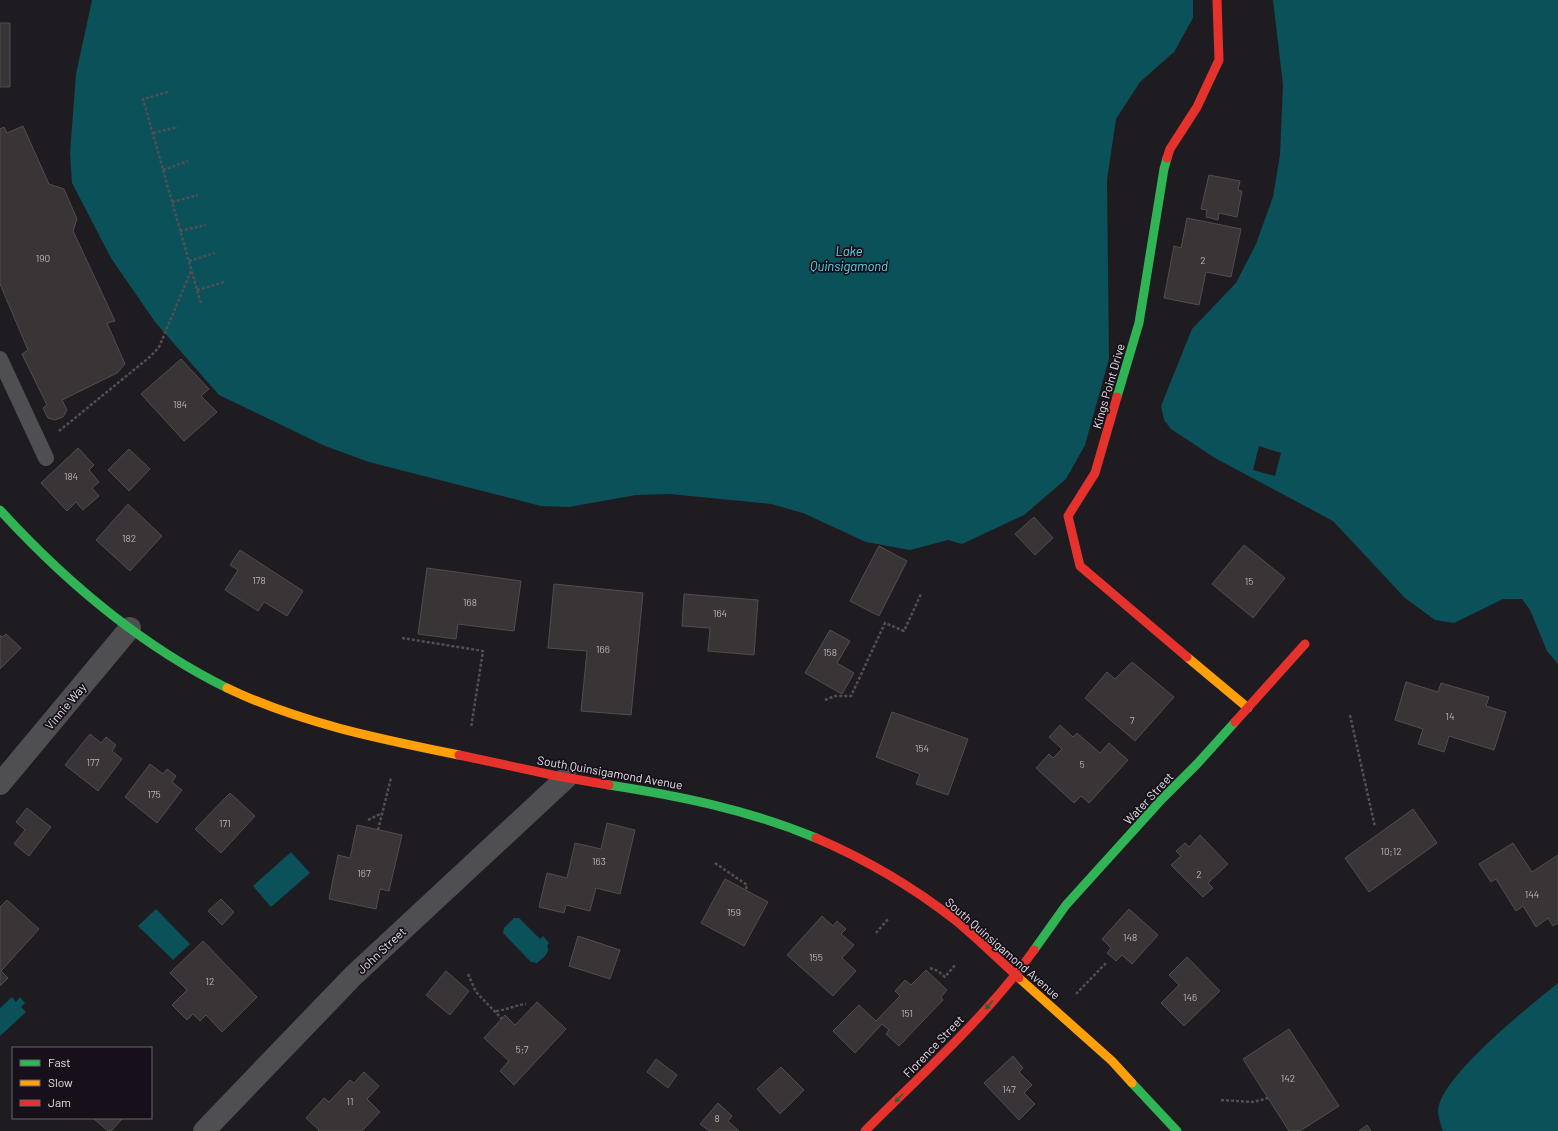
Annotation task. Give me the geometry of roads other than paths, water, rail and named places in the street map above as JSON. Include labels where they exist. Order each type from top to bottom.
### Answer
[{"type":"street","name":"Kings Point Drive","points":[[1217,0],[1219,60],[1197,107],[1170,149],[1164,169],[1139,323],[1095,473],[1068,516],[1080,566],[1248,708]]},
{"type":"street","name":"South Quinsigamond Avenue","points":[[0,510],[54,566],[92,600],[130,628],[200,674],[237,693],[270,706],[339,729],[382,740],[566,778],[675,796],[741,812],[774,822],[844,850],[877,868],[931,902],[956,921],[1015,976],[1112,1061],[1177,1131]]},
{"type":"street","name":"Vinnie Way","points":[[0,784],[130,628]]},
{"type":"street","name":"Water Street","points":[[1015,976],[1066,905],[1157,805],[1197,764],[1305,644]]},
{"type":"street","name":"John Street","points":[[204,1131],[353,976],[566,778]]},
{"type":"street","name":"Florence Street","points":[[865,1131],[961,1034],[1015,976]]},
{"type":"lane","points":[[0,359],[44,452]]},
{"type":"water","name":"Lake Quinsigamond","points":[[92,0],[1193,0],[1193,18],[1174,52],[1140,82],[1116,119],[1107,180],[1109,359],[1085,445],[1066,479],[1024,515],[962,544],[948,540],[910,550],[866,542],[803,513],[771,504],[670,494],[636,495],[569,507],[541,506],[369,462],[325,446],[219,395],[155,322],[111,258],[72,183],[70,153],[76,74]]},
{"type":"water","points":[[1273,0],[1558,0],[1558,664],[1547,651],[1530,610],[1522,599],[1503,599],[1454,623],[1435,620],[1405,598],[1333,521],[1215,458],[1171,429],[1164,420],[1161,406],[1192,329],[1236,283],[1256,244],[1273,197],[1280,155],[1283,85]]},
{"type":"water","points":[[291,852],[310,873],[271,907],[253,886]]},
{"type":"water","points":[[156,909],[190,944],[173,960],[138,926]]},
{"type":"water","points":[[514,918],[519,918],[540,939],[543,936],[549,943],[547,946],[547,954],[537,963],[531,962],[503,933],[504,928]]},
{"type":"water","points":[[1558,983],[1558,1131],[1443,1131],[1438,1110],[1443,1096],[1454,1079],[1489,1042],[1528,1007]]},
{"type":"water","points":[[12,997],[16,1002],[20,997],[25,1003],[21,1007],[26,1012],[0,1036],[0,1008]]}]
